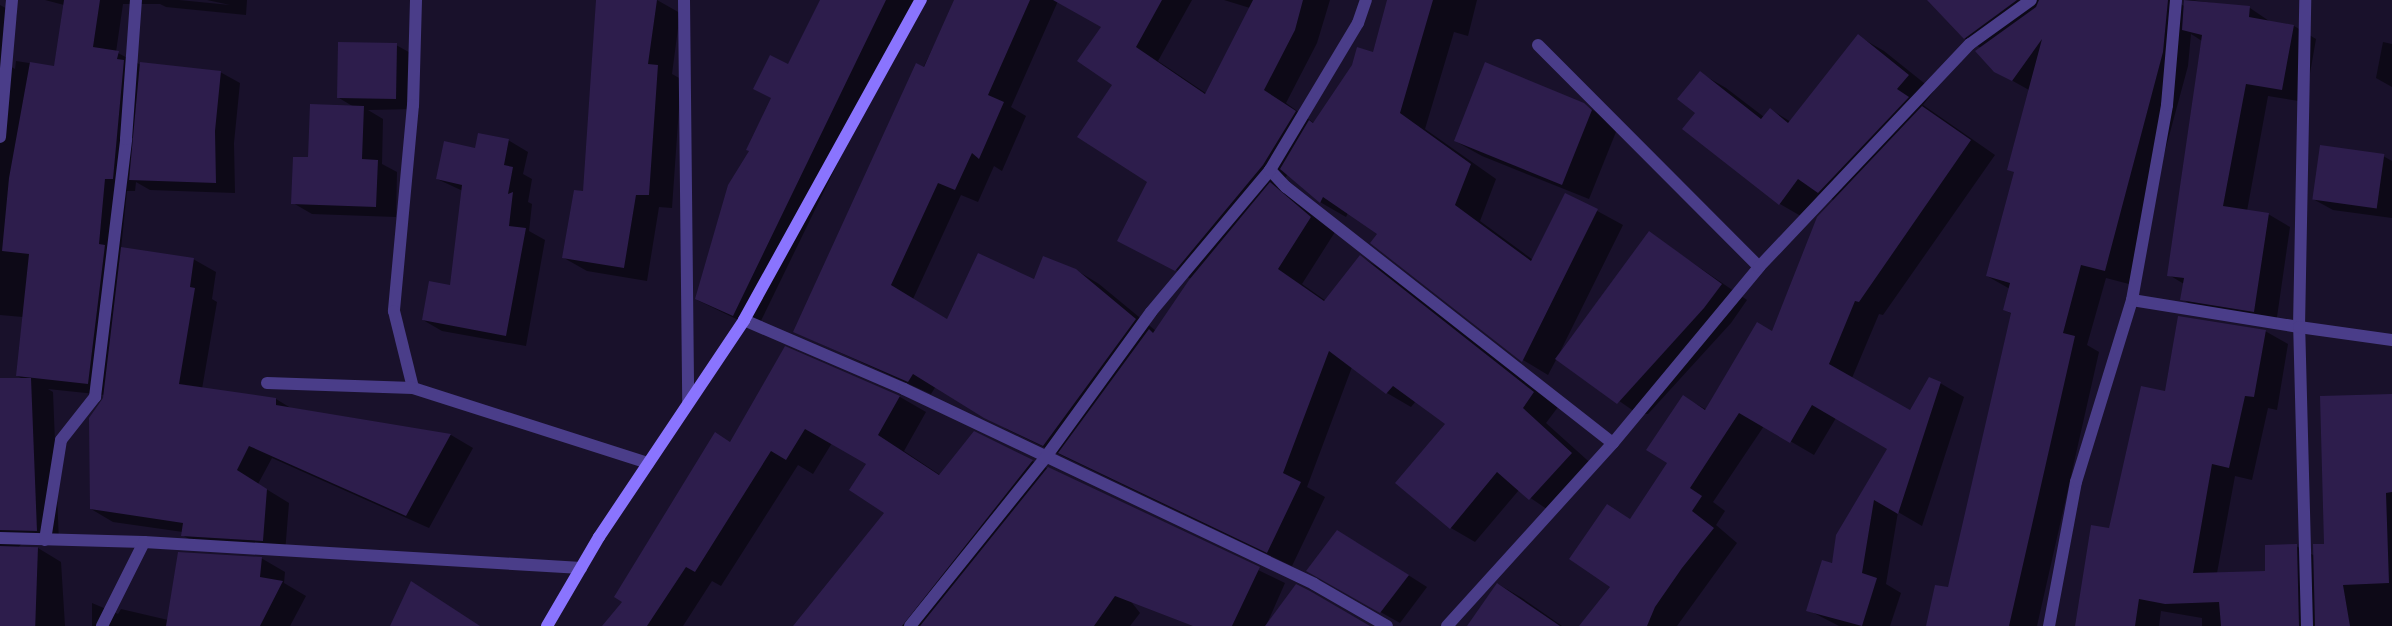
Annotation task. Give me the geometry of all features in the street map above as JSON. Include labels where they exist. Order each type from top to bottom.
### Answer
[{"type":"street","points":[[0,137],[12,0]]},
{"type":"street","points":[[45,540],[61,440],[94,397],[126,139],[136,0]]},
{"type":"street","points":[[412,388],[394,311],[413,105],[416,0]]},
{"type":"street","points":[[684,0],[688,404]]},
{"type":"street","points":[[547,626],[581,568],[744,320],[921,0]]},
{"type":"street","points":[[910,626],[1045,458],[1150,312],[1270,170],[1358,23],[1366,0]]},
{"type":"street","points":[[1448,626],[1613,443],[1759,267],[1970,44],[2031,0]]},
{"type":"street","points":[[2049,626],[2076,482],[2132,300],[2167,105],[2176,0]]},
{"type":"street","points":[[2305,0],[2299,327],[2306,626]]},
{"type":"street","points":[[1538,45],[1759,267]]},
{"type":"street","points":[[1270,170],[1286,187],[1613,443]]},
{"type":"street","points":[[2132,300],[2392,340]]},
{"type":"street","points":[[744,320],[904,388],[1045,458],[1314,584],[1387,626]]},
{"type":"street","points":[[267,383],[412,388],[648,464]]},
{"type":"street","points":[[0,538],[144,542],[581,568]]},
{"type":"street","points":[[102,626],[144,542]]},
{"type":"building","points":[[64,0],[100,0],[93,47],[119,51],[117,59],[124,60],[113,179],[105,179],[99,244],[105,245],[88,384],[16,376],[29,254],[2,251],[9,178],[30,62],[54,66]]},
{"type":"building","points":[[596,0],[657,0],[648,64],[658,65],[649,195],[636,195],[624,268],[562,258],[574,190],[583,191]]},
{"type":"building","points":[[820,0],[886,0],[733,316],[695,299],[728,185],[749,151],[746,150],[771,98],[753,89],[770,55],[788,64]]},
{"type":"building","points":[[954,0],[1030,0],[988,95],[1004,102],[979,159],[972,153],[955,190],[938,183],[891,285],[947,319],[978,253],[1034,279],[1043,256],[1076,269],[1136,319],[1043,446],[984,418],[913,374],[908,382],[793,332],[916,63],[924,67]]},
{"type":"building","points":[[1053,0],[1162,0],[1136,47],[1205,94],[1253,0],[1303,0],[1295,30],[1264,90],[1296,111],[1263,165],[1175,271],[1117,241],[1147,182],[1077,137],[1112,85],[1077,61],[1101,27]]},
{"type":"building","points":[[1387,0],[1433,0],[1400,113],[1471,164],[1455,205],[1531,261],[1565,193],[1598,209],[1522,362],[1370,243],[1377,234],[1323,197],[1320,203],[1280,169],[1309,120],[1313,123],[1352,65],[1357,47],[1373,52]]},
{"type":"building","points":[[1927,0],[2017,0],[1964,39]]},
{"type":"building","points":[[2039,0],[2168,0],[2163,52],[2105,271],[2081,265],[2063,333],[2075,336],[2009,626],[1926,626],[1935,585],[1948,587],[2011,313],[2003,310],[2010,283],[1986,276],[2014,172],[2007,170],[2042,39],[2012,81],[1994,72],[1975,51],[2036,7]]},
{"type":"building","points":[[2184,0],[2250,6],[2249,17],[2294,25],[2282,90],[2246,84],[2223,206],[2269,213],[2254,312],[2180,300],[2184,278],[2167,276],[2202,35],[2182,30]]},
{"type":"building","points":[[1858,34],[1909,75],[1897,89],[1909,97],[1818,193],[1798,179],[1779,205],[1682,129],[1695,113],[1677,99],[1700,71],[1761,119],[1770,108],[1788,123]]},
{"type":"building","points":[[338,42],[397,43],[396,99],[337,98]]},
{"type":"building","points":[[140,62],[221,71],[215,131],[216,183],[129,180]]},
{"type":"building","points":[[1485,62],[1584,103],[1592,110],[1562,185],[1454,141]]},
{"type":"building","points":[[310,104],[364,106],[362,159],[378,160],[376,207],[291,204],[293,157],[308,157]]},
{"type":"building","points":[[1922,106],[1971,140],[1859,302],[1855,301],[1829,364],[1910,410],[1929,377],[1941,382],[1898,514],[1874,500],[1862,573],[1877,578],[1862,626],[1806,611],[1822,560],[1832,563],[1836,535],[1887,449],[1812,405],[1790,443],[1739,413],[1690,488],[1702,496],[1692,511],[1714,528],[1682,568],[1655,607],[1647,626],[1579,626],[1610,587],[1569,559],[1607,504],[1630,519],[1667,463],[1646,450],[1683,395],[1705,410],[1757,322],[1772,331],[1817,217]]},
{"type":"building","points":[[478,133],[509,139],[504,165],[513,167],[508,194],[513,192],[509,226],[526,228],[506,336],[422,320],[429,281],[450,285],[462,185],[436,179],[444,141],[475,148]]},
{"type":"building","points":[[2320,145],[2384,154],[2377,209],[2312,199]]},
{"type":"building","points":[[1270,182],[1311,217],[1278,269],[1324,301],[1360,255],[1534,392],[1523,408],[1572,453],[1529,500],[1497,472],[1450,529],[1395,483],[1445,424],[1393,386],[1386,394],[1329,351],[1283,473],[1301,482],[1267,553],[1058,453],[1149,329],[1153,333],[1189,280]]},
{"type":"building","points":[[1649,231],[1722,284],[1704,308],[1617,404],[1555,359]]},
{"type":"building","points":[[121,247],[194,258],[190,287],[195,288],[179,384],[276,398],[276,405],[451,434],[406,516],[249,446],[237,470],[267,489],[263,541],[181,536],[183,523],[90,509],[89,418],[103,398]]},
{"type":"building","points":[[2178,316],[2266,330],[2254,397],[2245,396],[2229,468],[2212,464],[2193,573],[2265,571],[2265,545],[2297,544],[2299,626],[2221,626],[2219,602],[2165,604],[2139,599],[2135,626],[2075,626],[2091,525],[2109,528],[2141,386],[2165,391]]},
{"type":"building","points":[[785,346],[900,396],[878,435],[939,475],[974,431],[1033,460],[902,626],[793,626],[884,513],[849,490],[866,464],[805,429],[786,460],[771,451],[695,572],[686,567],[647,626],[602,626],[622,602],[614,597],[715,432],[730,442]]},
{"type":"building","points":[[0,378],[31,378],[37,531],[0,530]]},
{"type":"building","points":[[2392,394],[2392,492],[2386,493],[2389,583],[2343,585],[2350,626],[2315,626],[2313,544],[2324,544],[2320,396]]},
{"type":"building","points":[[1048,467],[1260,567],[1232,626],[1193,626],[1115,596],[1094,626],[920,626]]},
{"type":"building","points":[[1337,530],[1409,575],[1380,613],[1306,571]]},
{"type":"building","points":[[0,546],[38,547],[35,626],[0,626]]},
{"type":"building","points":[[178,552],[262,557],[260,577],[283,581],[260,626],[166,626]]},
{"type":"building","points":[[411,581],[480,626],[390,626]]},
{"type":"building","points":[[1497,583],[1560,626],[1467,626]]},
{"type":"building","points":[[1296,584],[1310,591],[1370,626],[1265,626]]}]
